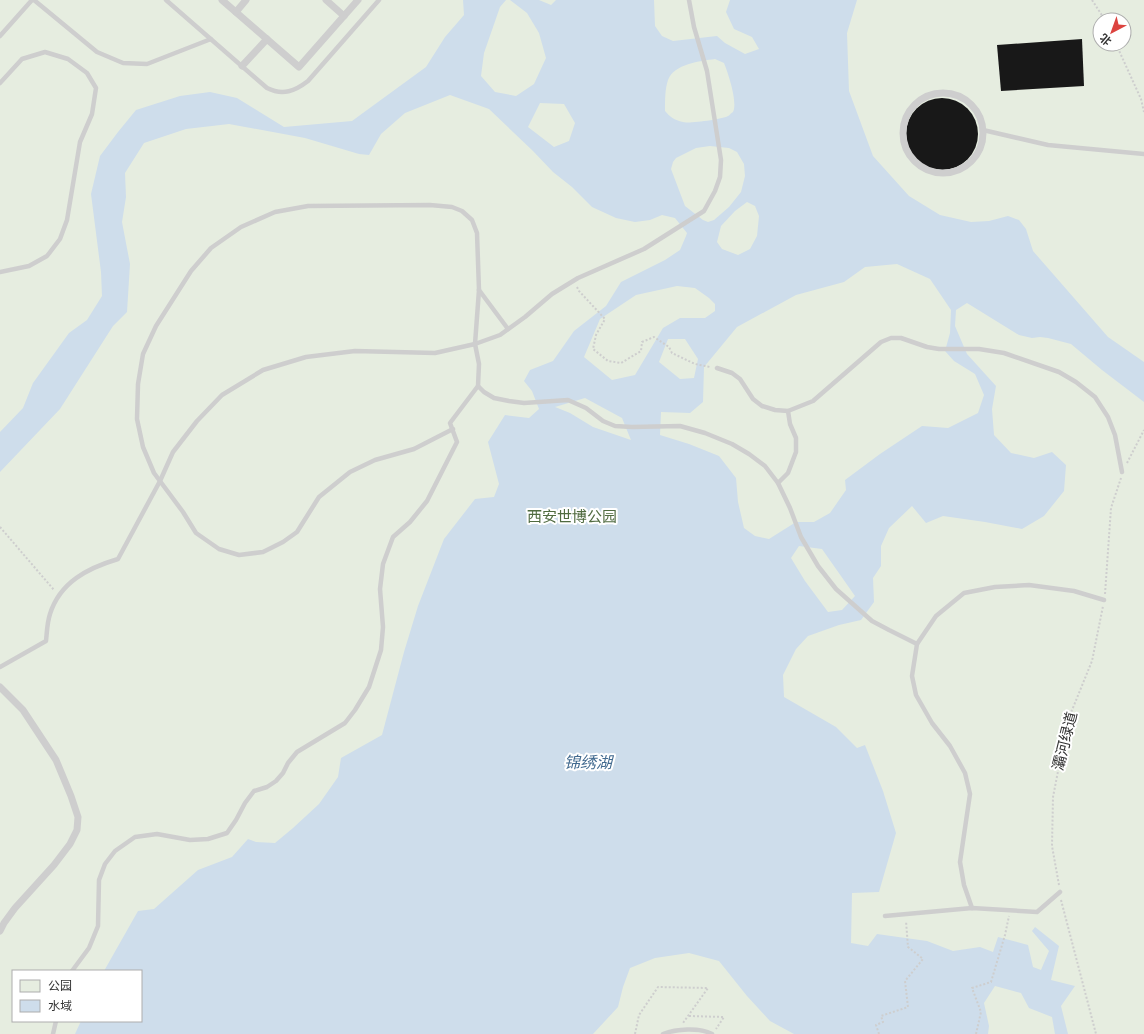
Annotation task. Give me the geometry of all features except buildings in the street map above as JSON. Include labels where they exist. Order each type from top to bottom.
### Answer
[{"type":"street","points":[[222,0],[299,67],[358,0]]},
{"type":"street","points":[[236,12],[246,0]]},
{"type":"street","points":[[326,0],[344,16]]},
{"type":"street","points":[[242,66],[267,39]]},
{"type":"street","points":[[934,93],[948,93],[961,97],[972,105],[980,116],[983,130],[982,143],[977,154],[968,164],[963,167],[945,173],[932,172],[920,166],[911,157],[905,146],[902,133],[904,120],[911,108],[921,98],[934,93]]},
{"type":"street","points":[[0,687],[23,710],[56,760],[72,796],[78,817],[77,830],[70,844],[54,865],[15,908],[0,931]]},
{"type":"lane","points":[[0,36],[33,0],[97,52],[123,64],[147,64],[211,39]]},
{"type":"lane","points":[[166,0],[267,88],[275,92],[286,92],[298,88],[308,81],[379,0]]},
{"type":"lane","points":[[0,667],[46,642],[50,613],[59,596],[72,582],[85,572],[103,563],[118,559],[160,481],[173,452],[197,421],[222,395],[263,370],[306,357],[355,351],[435,353],[475,344],[500,335],[525,317],[552,294],[574,280],[644,249],[704,211],[716,191],[720,177],[721,160],[707,71],[694,27],[689,0]]},
{"type":"lane","points":[[0,83],[22,59],[44,52],[68,59],[87,73],[96,88],[92,114],[80,142],[67,220],[60,240],[47,256],[29,266],[0,272]]},
{"type":"lane","points":[[983,130],[1048,145],[1144,154]]},
{"type":"lane","points":[[73,970],[89,948],[98,926],[99,880],[105,864],[115,851],[135,837],[157,834],[190,840],[208,839],[227,833],[254,790],[267,787],[276,781],[297,752],[345,722],[355,710],[369,687],[381,650],[383,627],[380,589],[383,564],[393,537],[410,522],[427,502],[457,442],[453,429],[450,423],[478,386],[479,364],[475,344],[479,290],[477,233],[472,220],[462,211],[452,207],[430,205],[308,206],[275,212],[241,227],[211,248],[191,271],[156,326],[143,354],[138,384],[137,419],[143,447],[154,473],[183,512],[196,533],[219,549],[239,555],[263,552],[283,542],[297,532],[319,497],[350,472],[375,460],[414,449],[453,429]]},
{"type":"lane","points":[[479,290],[508,329]]},
{"type":"lane","points":[[717,368],[732,372],[740,380],[753,399],[762,406],[775,410],[788,411],[813,401],[882,342],[891,338],[901,338],[939,349],[979,349],[1004,353],[1059,372],[1076,382],[1095,397],[1108,417],[1113,429],[1122,472]]},
{"type":"lane","points":[[478,386],[494,398],[509,401],[524,402],[568,400],[586,408],[603,421],[615,426],[680,426],[705,432],[732,444],[765,466],[778,483],[801,537],[818,566],[836,589],[872,620],[917,644]]},
{"type":"lane","points":[[778,483],[788,473],[796,452],[796,438],[790,424],[788,411]]},
{"type":"lane","points":[[972,908],[964,885],[960,862],[970,794],[961,766],[950,746],[932,723],[916,695],[912,676],[917,644],[936,616],[964,594],[972,592],[995,587],[1029,585],[1074,591],[1104,600]]},
{"type":"lane","points":[[885,916],[972,908],[1037,912],[1060,892]]},
{"type":"lane","points":[[53,1034],[56,1022]]},
{"type":"lane","points":[[663,1034],[678,1030],[708,1032],[713,1034]]},
{"type":"path","points":[[1092,0],[1100,12]]},
{"type":"path","points":[[1120,52],[1141,99],[1144,112]]},
{"type":"path","points":[[574,280],[579,291],[605,319],[596,335],[593,349],[608,361],[621,363],[641,351],[642,342],[654,337],[669,347],[672,353],[695,364],[717,368]]},
{"type":"path","name":"灞河绿道","points":[[1096,1034],[1060,892],[1052,846],[1053,797],[1068,720],[1092,661],[1104,600],[1111,508],[1122,472],[1144,430]]},
{"type":"path","points":[[0,527],[59,596]]},
{"type":"path","points":[[976,1034],[981,1012],[972,988],[991,982],[1005,935],[1010,910]]},
{"type":"path","points":[[879,1034],[876,1025],[883,1022],[881,1016],[908,1007],[905,981],[922,960],[908,947],[905,914]]},
{"type":"path","points":[[635,1034],[639,1015],[658,988],[708,988],[678,1030]]},
{"type":"path","points":[[689,1016],[724,1017],[713,1034]]},
{"type":"green space","name":"西安世博公园","points":[[0,0],[1144,0],[1144,1034],[0,1034]]},
{"type":"water","name":"锦绣湖","points":[[463,0],[506,0],[500,7],[484,53],[481,76],[495,92],[516,96],[534,84],[546,58],[539,33],[527,13],[510,0],[539,0],[551,5],[556,0],[654,0],[655,26],[662,36],[673,41],[717,36],[725,43],[745,54],[759,49],[752,37],[734,29],[726,12],[730,0],[857,0],[847,33],[849,91],[873,156],[909,196],[940,215],[971,222],[989,221],[1008,216],[1019,220],[1026,229],[1033,251],[1108,337],[1144,362],[1144,402],[1071,344],[1048,338],[1032,338],[1019,335],[967,303],[956,310],[955,326],[967,354],[996,386],[992,409],[994,435],[1011,453],[1034,458],[1052,452],[1066,465],[1064,491],[1044,516],[1022,529],[943,516],[926,523],[912,506],[889,528],[881,546],[881,566],[873,578],[874,602],[861,620],[839,625],[808,636],[796,649],[783,675],[784,697],[836,727],[857,748],[865,745],[883,791],[896,833],[879,892],[852,893],[851,943],[868,946],[877,934],[927,941],[953,951],[980,947],[993,952],[998,937],[1028,945],[1033,967],[1041,970],[1049,951],[1032,931],[1035,927],[1059,946],[1051,980],[1075,986],[1061,1006],[1068,1034],[1055,1034],[1052,1017],[1029,1008],[1021,993],[995,986],[984,1003],[989,1026],[988,1034],[794,1034],[770,1021],[747,996],[719,961],[689,953],[655,958],[630,968],[618,1007],[593,1034],[75,1034],[81,1022],[142,1022],[142,970],[105,970],[138,911],[154,909],[198,870],[232,857],[248,839],[256,842],[275,843],[319,804],[338,777],[341,758],[382,735],[418,606],[444,539],[475,499],[494,497],[499,484],[488,442],[505,415],[529,418],[539,409],[532,391],[524,381],[530,370],[553,361],[574,331],[606,306],[621,282],[665,260],[680,250],[687,233],[675,218],[662,215],[650,220],[635,222],[616,218],[592,207],[572,187],[553,172],[489,109],[450,95],[405,113],[381,134],[369,155],[359,154],[305,138],[229,124],[186,129],[144,143],[125,173],[126,197],[122,222],[130,264],[127,312],[113,326],[60,409],[0,472],[0,432],[23,408],[33,383],[69,333],[87,320],[102,296],[101,272],[91,194],[100,156],[136,110],[180,96],[210,92],[237,98],[284,127],[352,121],[426,67],[445,37],[464,15]],"holes":[[[715,59],[724,63],[730,80],[734,102],[733,112],[728,116],[706,121],[686,122],[671,117],[665,111],[666,91],[668,80],[671,75],[676,70],[688,64]],[[540,103],[564,104],[575,123],[569,141],[554,147],[528,127]],[[710,146],[729,148],[737,152],[744,164],[745,176],[741,192],[729,207],[714,220],[708,222],[703,220],[685,206],[671,169],[676,158],[696,148]],[[747,202],[755,206],[759,216],[757,236],[750,249],[738,255],[722,249],[717,242],[721,226],[735,211]],[[897,264],[930,279],[951,310],[950,333],[945,351],[954,361],[975,374],[984,395],[978,413],[948,428],[922,426],[845,480],[846,490],[830,513],[814,522],[796,522],[769,539],[755,536],[744,528],[738,502],[736,478],[719,456],[689,444],[660,435],[661,412],[690,413],[703,402],[704,367],[737,327],[796,295],[844,282],[865,267]],[[677,286],[695,288],[715,304],[715,311],[705,318],[680,318],[663,328],[635,375],[612,380],[584,357],[600,319],[636,295]],[[668,339],[685,339],[698,359],[694,378],[680,379],[659,362]],[[585,398],[622,418],[631,440],[593,427],[570,413],[555,407]],[[799,546],[822,549],[855,596],[842,610],[828,612],[805,581],[791,558]]]}]
